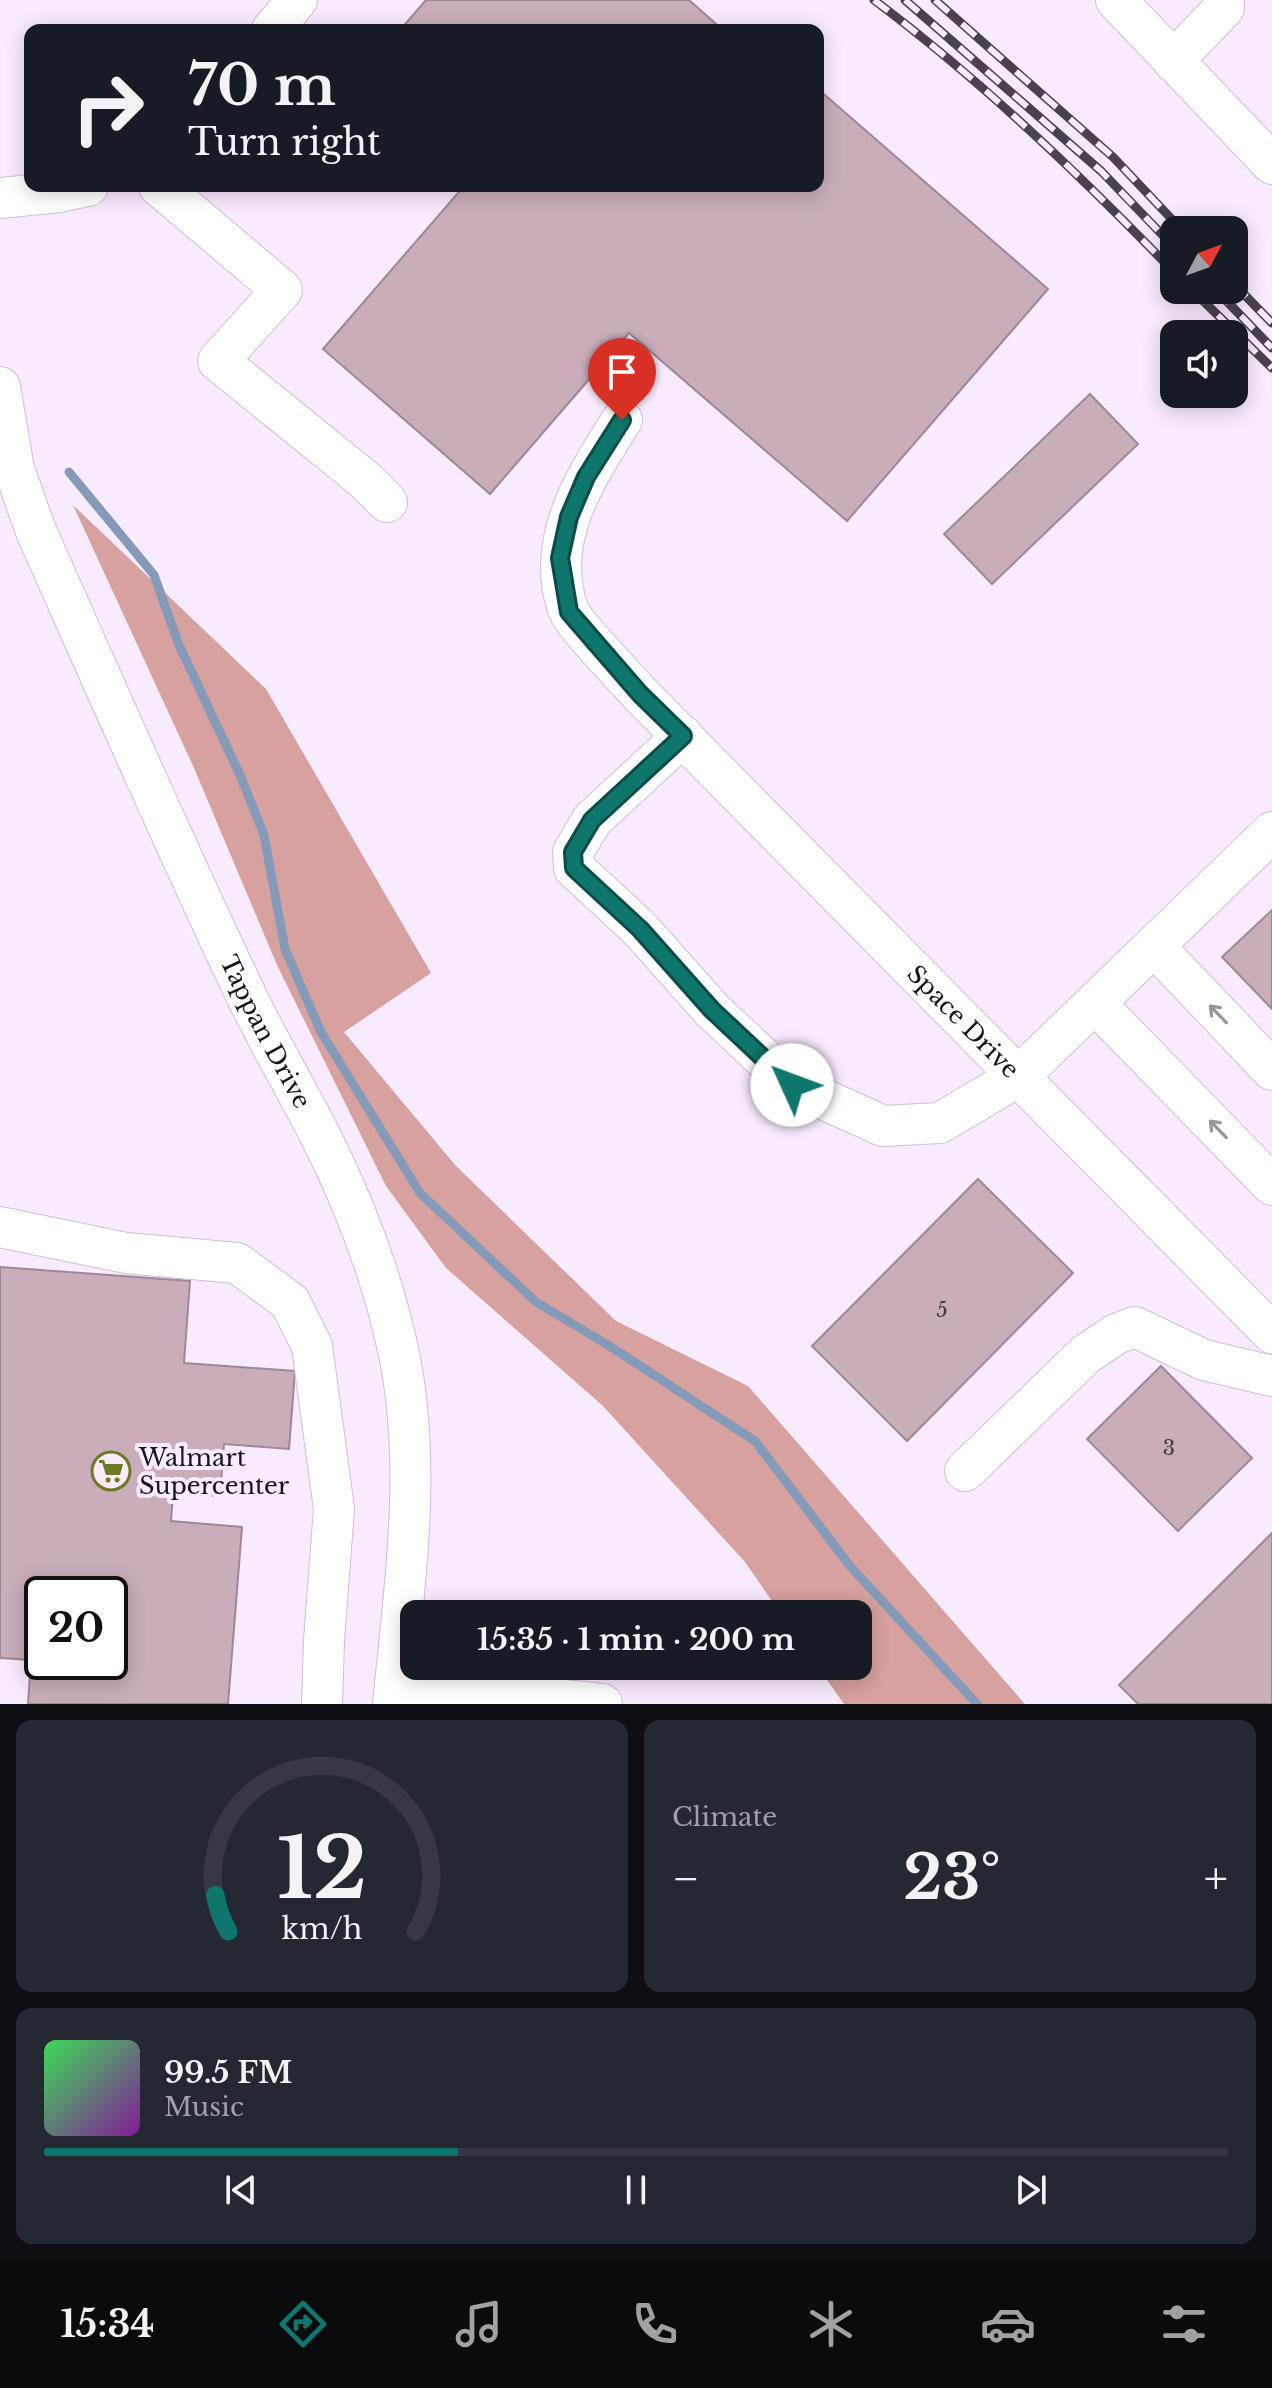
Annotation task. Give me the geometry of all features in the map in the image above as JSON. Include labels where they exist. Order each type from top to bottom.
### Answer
[{"type":"street","points":[[277,24],[297,0]]},
{"type":"street","points":[[1116,0],[1173,61],[1265,142]]},
{"type":"street","points":[[1173,61],[1224,8],[1224,0]]},
{"type":"street","points":[[0,198],[59,192]]},
{"type":"street","points":[[166,192],[282,290],[218,361],[365,480],[387,502]]},
{"type":"street","name":"Tappan Drive","points":[[0,387],[14,469],[36,531],[207,914],[347,1191],[379,1275],[400,1359],[409,1424],[408,1533],[394,1694]]},
{"type":"street","name":"Space Drive","points":[[622,420],[586,477],[569,517],[560,558],[569,612],[670,723],[1272,1333]]},
{"type":"street","points":[[670,723],[592,820],[573,852],[574,868],[640,929],[712,1010],[792,1085],[883,1126],[940,1123],[1019,1076],[1272,832]]},
{"type":"street","points":[[1155,947],[1272,1070]]},
{"type":"street","points":[[1096,1004],[1272,1185]]},
{"type":"street","points":[[0,1227],[126,1253],[237,1263],[290,1302],[312,1346],[334,1509],[322,1704]]},
{"type":"street","points":[[965,1471],[1085,1355],[1116,1334],[1135,1327],[1204,1360],[1272,1376]]},
{"type":"street","points":[[394,1694],[602,1704]]},
{"type":"shaded area","points":[[73,505],[266,689],[431,973],[344,1032],[456,1166],[616,1321],[748,1386],[1025,1704],[844,1704],[827,1680],[872,1680],[872,1600],[771,1600],[745,1562],[603,1406],[446,1268],[386,1186],[277,965],[194,768]]},
{"type":"building","points":[[426,0],[689,0],[716,24],[405,24]]},
{"type":"building","points":[[824,94],[1048,289],[847,521],[629,333],[490,494],[323,349],[459,192],[824,192]]},
{"type":"building","points":[[1090,394],[1138,444],[992,584],[944,534]]},
{"type":"building","points":[[1272,910],[1272,1009],[1222,957]]},
{"type":"building","points":[[978,1179],[1073,1273],[907,1441],[812,1346]]},
{"type":"building","name":"Walmart Supercenter","points":[[0,1267],[190,1281],[184,1363],[295,1371],[289,1449],[224,1444],[220,1496],[173,1493],[171,1521],[242,1527],[228,1704],[28,1704],[30,1680],[128,1680],[128,1576],[24,1576],[24,1660],[0,1658]]},
{"type":"building","points":[[1161,1366],[1252,1458],[1178,1531],[1087,1439]]},
{"type":"building","points":[[1272,1533],[1272,1704],[1138,1704],[1119,1685]]},
{"type":"waterway","points":[[69,472],[154,575],[179,645],[240,775],[264,835],[285,949],[321,1032],[420,1193],[536,1302],[755,1441],[850,1566],[977,1704]]},
{"type":"railway","points":[[874,0],[953,63],[1029,130],[1160,258]]},
{"type":"railway","points":[[905,0],[1101,171],[1160,232]]},
{"type":"railway","points":[[935,0],[1113,157],[1169,216]]},
{"type":"railway","points":[[1248,298],[1272,323]]},
{"type":"railway","points":[[1206,304],[1272,368]]},
{"type":"railway","points":[[1230,304],[1272,348]]},
{"type":"place","name":"Walmart Supercenter","points":[[111,1471]]},
{"type":"route","points":[[622,420],[586,477],[569,517],[560,558],[569,612],[640,694],[683,736],[592,820],[573,852],[574,868],[640,929],[712,1010],[792,1085]]}]
